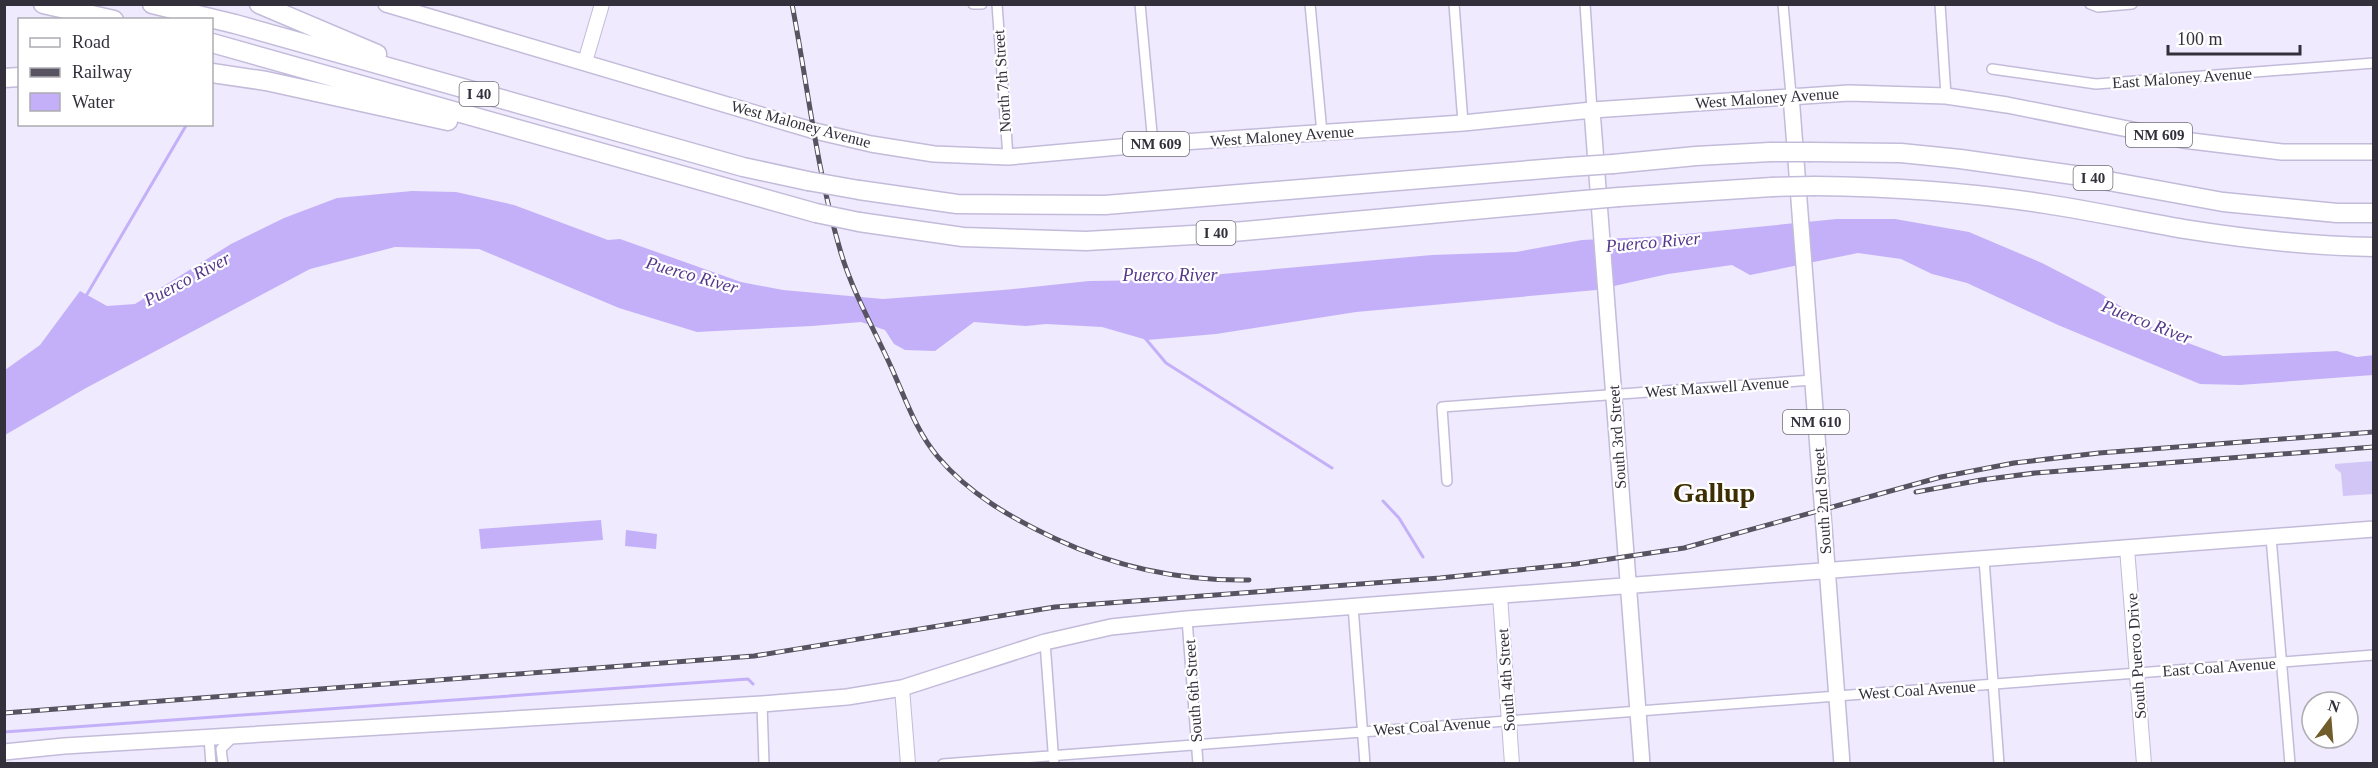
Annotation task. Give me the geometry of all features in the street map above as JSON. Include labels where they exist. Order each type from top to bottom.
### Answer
[{"type":"highway","points":[[43,4],[105,18]]},
{"type":"highway","name":"I 40","points":[[152,4],[210,18]]},
{"type":"highway","points":[[259,4],[351,44],[485,96]]},
{"type":"highway","name":"I 40","points":[[213,19],[743,167],[859,190],[957,204],[1105,205],[1696,156],[1811,152],[1901,153],[1960,159],[2081,176],[2223,202],[2337,213],[2373,213]]},
{"type":"highway","name":"I 40","points":[[213,43],[816,213],[859,222],[963,237],[1097,240],[1211,234],[1619,197],[1815,186],[1956,192],[2048,204],[2228,236],[2329,246],[2373,247]]},
{"type":"highway","points":[[213,73],[266,81],[615,157]]},
{"type":"main road","name":"West Maloney Avenue","points":[[386,4],[413,8],[815,131],[871,144],[934,154],[1008,157],[1153,144],[1463,123],[1592,110],[1791,95],[1849,93],[1946,96]]},
{"type":"main road","name":"South 2nd Street","points":[[1791,95],[1842,764]]},
{"type":"main road","name":"NM 609","points":[[1946,96],[2007,105],[2183,140],[2282,152],[2373,152]]},
{"type":"main road","name":"South 3rd Street","points":[[1592,110],[1642,764]]},
{"type":"main road","points":[[4,752],[64,746],[847,697],[902,688],[1045,642],[1111,627],[1353,606],[2373,529]]},
{"type":"street","points":[[585,62],[602,4]]},
{"type":"street","points":[[974,4],[982,4]]},
{"type":"street","name":"North 7th Street","points":[[997,4],[1008,157]]},
{"type":"street","points":[[1140,4],[1153,144]]},
{"type":"street","points":[[1310,4],[1322,133]]},
{"type":"street","points":[[1454,4],[1463,123]]},
{"type":"street","points":[[1585,4],[1592,110]]},
{"type":"street","points":[[1783,4],[1791,95]]},
{"type":"street","points":[[1940,4],[1946,96]]},
{"type":"street","points":[[2090,4],[2098,7],[2132,4]]},
{"type":"street","name":"East Maloney Avenue","points":[[1992,69],[2097,84],[2373,63]]},
{"type":"street","name":"West Maxwell Avenue","points":[[1447,481],[1442,407],[1813,380]]},
{"type":"street","points":[[2271,537],[2290,764]]},
{"type":"street","name":"South Puerco Drive","points":[[2127,548],[2144,764]]},
{"type":"street","points":[[1983,559],[1999,764]]},
{"type":"street","name":"South 4th Street","points":[[1500,596],[1512,764]]},
{"type":"street","points":[[1353,606],[1365,764]]},
{"type":"street","name":"South 6th Street","points":[[1187,619],[1198,764]]},
{"type":"street","points":[[1045,642],[1054,759]]},
{"type":"street","name":"East Coal Avenue","points":[[1993,685],[2373,656]]},
{"type":"street","name":"West Coal Avenue","points":[[943,764],[1054,759],[1197,744],[1993,685]]},
{"type":"street","points":[[902,688],[908,764]]},
{"type":"street","points":[[762,704],[764,764]]},
{"type":"street","points":[[223,764],[221,749],[228,740],[238,736]]},
{"type":"street","points":[[209,738],[211,764]]},
{"type":"shaded area","points":[[2373,461],[2373,494],[2343,496],[2341,473],[2335,468],[2335,464]]},
{"type":"water","name":"Puerco River","points":[[412,191],[456,192],[514,205],[608,240],[620,239],[741,282],[783,290],[883,299],[1089,281],[1155,280],[1432,255],[1516,252],[1582,240],[1665,236],[1837,219],[1895,219],[1969,232],[2042,263],[2100,293],[2161,333],[2223,356],[2337,351],[2357,357],[2374,355],[2373,375],[2240,385],[2200,384],[2058,325],[1967,283],[1932,274],[1901,259],[1858,253],[1750,275],[1732,265],[1668,274],[1596,290],[1356,312],[1216,334],[1147,340],[1102,327],[1046,324],[1026,326],[974,322],[935,351],[905,350],[894,344],[885,330],[861,322],[697,332],[619,308],[479,249],[395,247],[310,269],[86,388],[5,435],[5,370],[40,345],[80,291],[107,306],[135,304],[231,244],[284,218],[337,198]]},
{"type":"water","points":[[601,520],[603,540],[481,549],[479,529]]},
{"type":"water","points":[[626,530],[657,534],[656,549],[625,546]]},
{"type":"waterway","points":[[86,296],[186,126]]},
{"type":"waterway","points":[[1145,338],[1166,363],[1332,468]]},
{"type":"waterway","points":[[1383,501],[1399,518],[1423,557]]},
{"type":"waterway","points":[[4,732],[748,679],[753,684]]},
{"type":"railway","points":[[792,4],[825,192],[841,253],[858,297],[912,415],[930,447],[963,483],[978,494],[1008,514],[1079,549],[1150,571],[1199,578],[1249,580]]},
{"type":"railway","points":[[4,713],[754,656],[1055,607],[1440,578],[1576,564],[1684,548],[1941,477],[2014,463],[2099,453],[2374,432]]},
{"type":"railway","points":[[1916,492],[2035,473],[2374,447]]},
{"type":"district","name":"Gallup","points":[[1714,492]]}]
